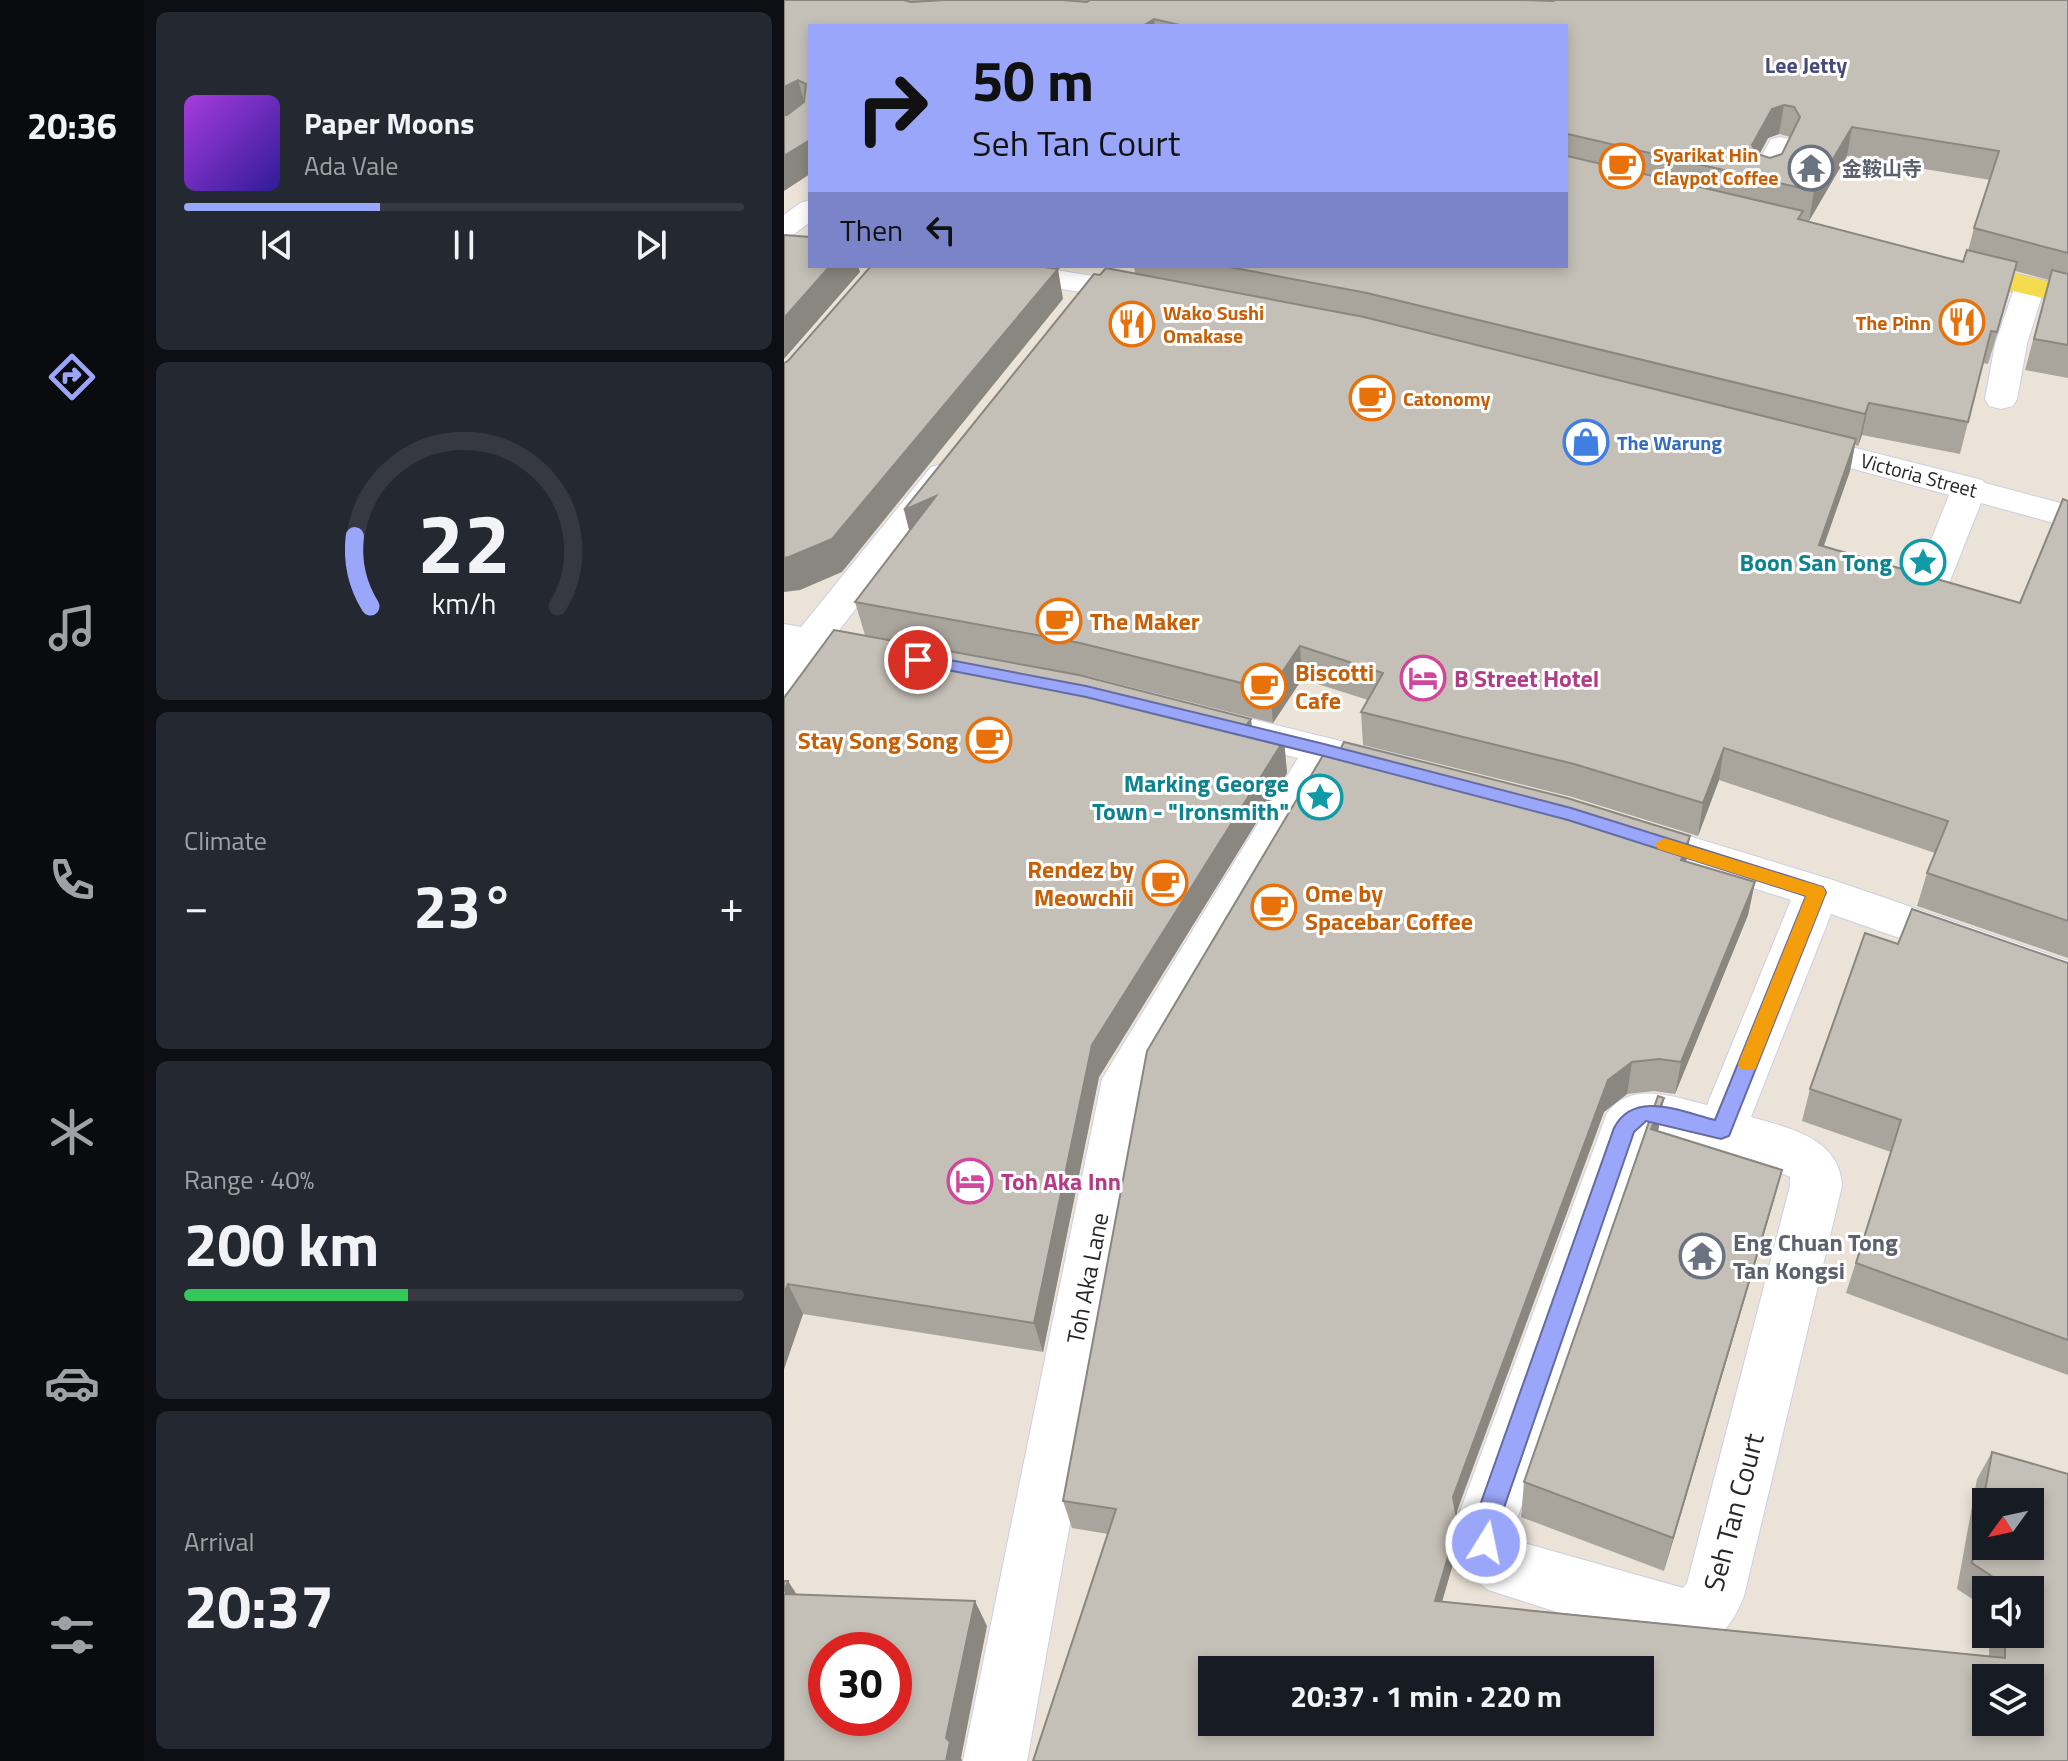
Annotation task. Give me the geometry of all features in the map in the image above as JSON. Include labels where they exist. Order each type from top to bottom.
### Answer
[{"type":"main road","points":[[1926,261],[2068,295]]},
{"type":"street","points":[[1754,189],[1780,145]]},
{"type":"street","points":[[784,228],[808,210]]},
{"type":"street","points":[[784,236],[808,241]]},
{"type":"street","points":[[985,268],[1171,298]]},
{"type":"street","points":[[2001,399],[2011,344],[2030,286]]},
{"type":"street","name":"Victoria Street","points":[[1760,434],[1970,487],[2068,516]]},
{"type":"street","points":[[784,681],[798,637],[958,455]]},
{"type":"street","points":[[1933,583],[1970,487]]},
{"type":"street","points":[[798,637],[923,661]]},
{"type":"street","points":[[1190,717],[1432,778]]},
{"type":"street","name":"Toh Aka Lane","points":[[995,1761],[1126,1079],[1324,750]]},
{"type":"street","points":[[1600,824],[1817,892],[2068,979]]},
{"type":"street","points":[[1721,1130],[1817,892]]},
{"type":"street","name":"Seh Tan Court","points":[[1645,1112],[1721,1130],[1794,1153],[1808,1161],[1816,1174],[1816,1186],[1714,1596],[1706,1610],[1691,1619],[1673,1618],[1509,1569],[1494,1559],[1486,1543],[1485,1525],[1625,1128],[1632,1118],[1645,1112]]},
{"type":"building","points":[[784,0],[2068,0],[2068,253],[1974,228],[1999,151],[1852,127],[1814,191],[1568,134],[1568,24],[1175,24],[1154,19],[1146,24],[808,24],[808,141],[784,156],[784,115],[804,102],[806,84],[798,80],[784,87]],"holes":[[[1784,105],[1794,107],[1800,117],[1782,154],[1770,158],[1757,154],[1752,145],[1772,109]]]},
{"type":"building","points":[[1568,156],[1803,211],[1798,219],[1963,262],[1967,250],[2017,262],[1997,332],[1991,331],[1968,422],[1869,403],[1865,414],[1367,293],[1235,268],[1568,268]]},
{"type":"building","points":[[784,235],[808,237],[808,268],[828,268],[784,318]]},
{"type":"building","points":[[869,268],[1058,269],[832,539],[784,558],[784,363]]},
{"type":"building","points":[[1106,268],[1364,317],[1856,439],[1819,545],[2020,603],[2063,499],[2068,501],[2068,921],[1927,873],[1948,821],[1724,748],[1703,803],[1574,764],[1361,712],[1383,673],[1300,646],[1270,690],[1080,643],[855,602],[936,496],[904,510],[1094,274],[1100,275]]},
{"type":"building","points":[[2052,270],[2068,274],[2068,345],[2034,339]]},
{"type":"building","points":[[834,630],[1079,675],[1251,719],[1244,728],[1284,740],[1092,1045],[1034,1323],[788,1284],[784,1294],[784,698]]},
{"type":"building","points":[[1344,742],[1567,798],[1690,836],[1681,860],[1755,882],[1681,1062],[1659,1059],[1632,1062],[1608,1080],[1453,1497],[1458,1523],[1435,1601],[2005,1658],[2005,1648],[2044,1648],[2044,1576],[1992,1576],[1972,1563],[1973,1560],[2044,1560],[2044,1488],[1986,1488],[1992,1452],[2068,1474],[2068,1761],[1033,1761],[1116,1509],[1063,1501],[1147,1051],[1325,752],[1337,756]]},
{"type":"building","points":[[1912,909],[2068,963],[2068,1340],[1856,1263],[1901,1120],[1810,1089],[1865,933],[1898,944]]},
{"type":"building","points":[[1658,1096],[1664,1098],[1651,1129],[1782,1170],[1673,1538],[1524,1482]]},
{"type":"building","points":[[784,1594],[975,1601],[946,1738],[950,1742],[946,1761],[784,1761]]},
{"type":"slow traffic","points":[[1664,844],[1817,892],[1748,1064]]},
{"type":"place","name":"Syarikat Hin Claypot Coffee","points":[[1622,166]]},
{"type":"place","name":"金鞍山寺","points":[[1811,168]]},
{"type":"place","name":"The Pinn","points":[[1962,322]]},
{"type":"place","name":"Wako Sushi Omakase","points":[[1132,324]]},
{"type":"place","name":"Catonomy","points":[[1372,398]]},
{"type":"place","name":"The Warung","points":[[1586,442]]},
{"type":"place","name":"Boon San Tong","points":[[1923,562]]},
{"type":"place","name":"The Maker","points":[[1059,621]]},
{"type":"place","name":"B Street Hotel","points":[[1423,678]]},
{"type":"place","name":"Biscotti Cafe","points":[[1264,686]]},
{"type":"place","name":"Stay Song Song","points":[[989,740]]},
{"type":"place","name":"Marking George Town - \"Ironsmith\"","points":[[1320,797]]},
{"type":"place","name":"Rendez by Meowchii","points":[[1165,883]]},
{"type":"place","name":"Ome by Spacebar Coffee","points":[[1274,907]]},
{"type":"place","name":"Toh Aka Inn","points":[[970,1181]]},
{"type":"place","name":"Eng Chuan Tong Tan Kongsi","points":[[1702,1256]]},
{"type":"district","name":"Lee Jetty","points":[[1806,65]]},
{"type":"route","points":[[918,660],[1086,692],[1324,750],[1571,815],[1817,892],[1721,1130],[1645,1112],[1632,1118],[1625,1128],[1485,1525],[1486,1543]]}]
